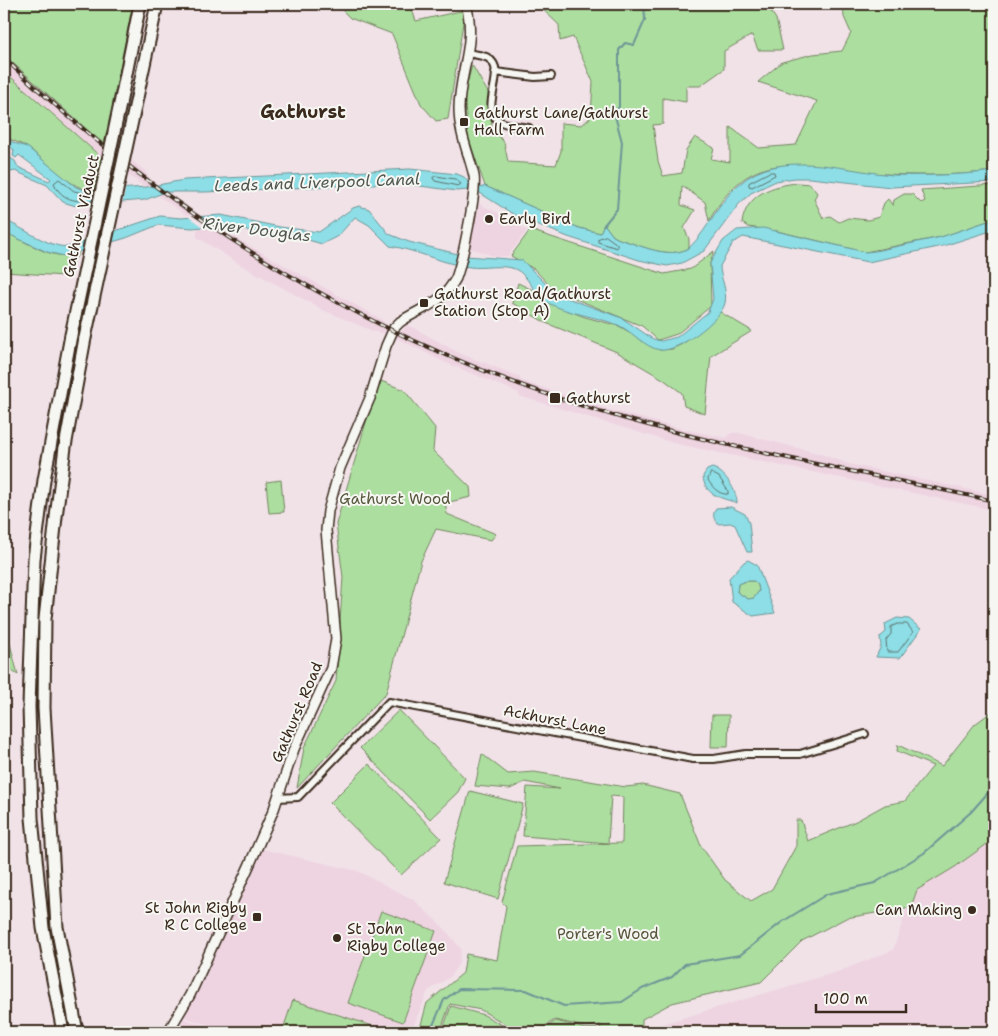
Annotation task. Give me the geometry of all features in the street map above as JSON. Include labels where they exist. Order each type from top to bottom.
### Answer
[{"type":"highway","name":"Gathurst Viaduct","points":[[63,1032],[43,928],[32,818],[28,706],[34,559],[44,480],[71,335],[140,4]]},
{"type":"highway","name":"Gathurst Viaduct","points":[[77,1032],[58,927],[44,708],[45,619],[65,447],[85,338],[157,4]]},
{"type":"main road","points":[[466,4],[470,20],[469,53]]},
{"type":"main road","name":"Gathurst Road","points":[[168,1032],[190,995],[277,798],[294,750],[323,688],[334,658],[335,632],[326,530],[330,500],[340,468],[370,398],[386,346],[394,328],[406,318],[444,294],[453,283],[459,269],[474,190],[474,176],[460,127],[459,111],[460,90],[469,53]]},
{"type":"street","points":[[469,53],[487,57],[493,63],[495,72],[492,108],[494,115],[505,124],[529,128]]},
{"type":"street","points":[[495,72],[535,77],[551,76]]},
{"type":"street","name":"Ackhurst Lane","points":[[277,798],[298,797],[389,702],[693,759],[714,759],[746,754],[800,754],[865,734]]},
{"type":"shaded area","points":[[4,44],[68,109],[145,171],[152,183],[212,225],[381,319],[385,324],[394,329],[402,332],[406,326],[412,327],[461,354],[521,377],[520,380],[610,410],[726,438],[731,433],[739,433],[821,454],[849,464],[994,495],[994,510],[677,444],[519,396],[519,393],[444,362],[388,334],[375,332],[325,311],[239,264],[197,237],[197,230],[202,226],[100,156],[4,71]]},
{"type":"shaded area","points":[[477,203],[509,218],[527,231],[508,256],[497,257],[469,248]]},
{"type":"shaded area","points":[[994,832],[994,1032],[635,1032],[840,971],[893,950],[914,888]]},
{"type":"shaded area","name":"St John Rigby College","points":[[262,849],[358,871],[414,900],[443,927],[461,949],[459,963],[450,977],[428,991],[411,1032],[231,1032],[184,1017]]},
{"type":"shaded area","points":[[184,1019],[225,1032],[175,1032]]},
{"type":"green space","points":[[4,4],[133,4],[104,145],[4,55]]},
{"type":"green space","points":[[336,4],[410,4],[416,21],[465,10],[448,119],[436,121],[421,104],[392,34],[350,18]]},
{"type":"green space","points":[[537,4],[766,4],[776,19],[783,50],[758,50],[752,35],[724,51],[724,69],[700,86],[686,86],[686,102],[663,98],[663,124],[653,125],[658,161],[663,176],[682,173],[686,150],[695,137],[714,148],[711,159],[730,162],[730,127],[759,148],[796,145],[817,101],[758,82],[782,62],[813,54],[842,51],[851,33],[844,17],[843,4],[994,4],[994,171],[947,175],[900,175],[799,165],[779,166],[760,170],[742,180],[725,196],[709,221],[705,202],[682,186],[681,205],[695,210],[684,228],[689,239],[689,248],[681,251],[664,252],[619,239],[613,236],[604,224],[600,233],[579,228],[485,186],[468,137],[464,96],[472,65],[490,96],[492,129],[504,142],[508,162],[556,165],[561,151],[561,123],[582,125],[591,117],[593,82],[573,37],[560,41],[559,25]]},
{"type":"green space","points":[[4,71],[101,157],[94,190],[77,186],[68,181],[28,148],[4,136]]},
{"type":"green space","points":[[798,183],[810,184],[817,193],[814,199],[823,218],[830,216],[839,222],[848,218],[868,220],[879,217],[884,203],[888,199],[893,206],[894,200],[904,194],[912,194],[921,203],[925,201],[921,190],[994,185],[994,219],[941,237],[865,252],[777,231],[748,227],[742,223],[749,205],[762,193],[779,186]]},
{"type":"green space","points":[[530,230],[664,274],[691,269],[714,251],[710,263],[711,306],[677,334],[658,340],[642,326],[554,290],[534,269],[511,256]]},
{"type":"green space","points":[[4,232],[50,253],[69,255],[79,253],[64,276],[4,272]]},
{"type":"green space","points":[[518,283],[535,291],[549,303],[585,317],[619,326],[660,350],[672,349],[684,343],[720,312],[752,331],[711,356],[705,414],[684,406],[682,393],[663,379],[617,352],[546,323],[512,303]]},
{"type":"green space","name":"Gathurst Wood","points":[[381,381],[404,390],[435,428],[433,451],[470,487],[471,497],[445,503],[447,514],[496,534],[491,540],[436,529],[421,561],[386,693],[297,788],[304,748],[336,681],[343,577],[336,524],[367,419]]},
{"type":"green space","points":[[281,480],[284,512],[269,513],[266,482]]},
{"type":"green space","points":[[754,581],[758,585],[759,591],[754,598],[748,599],[737,592],[738,584]]},
{"type":"green space","points":[[4,620],[18,675],[4,666]]},
{"type":"green space","points":[[399,710],[465,778],[458,792],[430,819],[360,748]]},
{"type":"green space","name":"Porter's Wood","points":[[994,710],[994,839],[955,867],[917,890],[911,907],[846,918],[802,941],[761,982],[672,1003],[642,1019],[642,1032],[599,1032],[601,1025],[586,1027],[555,1020],[538,1030],[514,1029],[481,1010],[450,1004],[440,1032],[419,1032],[427,1003],[463,973],[466,954],[497,960],[506,906],[502,902],[517,846],[622,843],[623,797],[611,796],[608,843],[523,836],[527,787],[560,789],[525,782],[510,789],[475,786],[482,754],[508,774],[534,772],[626,787],[643,785],[680,794],[701,846],[725,880],[751,901],[772,889],[796,846],[796,820],[801,820],[808,841],[856,821],[885,805],[905,801],[933,766],[897,751],[898,745],[942,766],[975,724]]},
{"type":"green space","points":[[712,715],[729,715],[728,747],[711,747]]},
{"type":"green space","points":[[369,764],[441,838],[401,875],[330,803]]},
{"type":"green space","points":[[470,791],[523,804],[498,899],[444,882]]},
{"type":"green space","points":[[381,911],[436,931],[403,1022],[348,1003]]},
{"type":"green space","points":[[293,1000],[391,1032],[282,1032]]},
{"type":"green space","points":[[451,1006],[484,1015],[513,1031],[535,1032],[442,1032]]},
{"type":"green space","points":[[556,1021],[586,1029],[597,1028],[595,1032],[539,1032]]},
{"type":"water","name":"Leeds and Liverpool Canal","points":[[4,136],[14,143],[27,147],[76,187],[88,191],[147,187],[184,180],[410,169],[457,174],[464,177],[471,185],[480,188],[485,186],[579,228],[600,233],[604,224],[613,236],[619,239],[664,252],[681,251],[689,248],[738,185],[747,178],[764,170],[782,165],[819,165],[895,175],[945,175],[994,171],[994,182],[891,187],[810,178],[776,181],[751,193],[739,204],[704,251],[682,263],[667,266],[639,260],[568,237],[516,216],[480,193],[468,190],[457,191],[398,183],[205,192],[165,192],[145,200],[76,206],[63,202],[47,185],[15,171],[11,172],[4,169],[4,154],[15,161],[18,167],[49,181],[51,179],[19,155],[16,158],[13,156],[14,150],[4,141]]},
{"type":"water","name":"River Douglas","points":[[359,206],[369,209],[389,234],[409,242],[466,256],[522,260],[556,294],[622,318],[653,339],[661,341],[677,337],[708,312],[713,299],[710,263],[723,241],[737,230],[763,228],[865,252],[941,237],[994,219],[994,230],[943,246],[868,262],[743,237],[733,243],[720,266],[726,298],[722,310],[698,334],[677,346],[660,350],[649,346],[618,325],[546,302],[524,276],[515,269],[460,265],[390,246],[369,225],[355,217],[338,236],[322,244],[305,239],[215,226],[192,228],[158,225],[126,238],[64,256],[47,252],[4,232],[4,220],[43,240],[67,247],[160,216],[181,218],[221,215],[280,227],[319,232],[353,208]]},
{"type":"water","points":[[712,468],[726,477],[735,493],[737,503],[720,498],[707,488],[703,476],[707,470]]},
{"type":"water","points":[[731,507],[745,514],[749,523],[752,552],[747,552],[735,525],[730,523],[719,524],[714,519],[716,508]]},
{"type":"water","points":[[748,560],[757,565],[775,613],[753,616],[732,602],[729,578]],"holes":[[[754,581],[758,585],[759,591],[754,598],[748,599],[737,592],[738,584]]]},
{"type":"water","points":[[897,618],[909,619],[921,629],[900,658],[876,657],[881,646],[880,637],[886,632],[885,624]]},
{"type":"pier","points":[[126,186],[122,206],[90,209],[94,188]]},
{"type":"pier","points":[[197,214],[216,228],[204,228],[186,215]]},
{"type":"waterway","points":[[604,225],[617,209],[622,142],[614,112],[619,107],[619,50],[625,43],[634,45],[645,20],[644,4]]},
{"type":"waterway","points":[[430,1032],[444,1000],[459,989],[526,990],[564,1006],[622,1002],[642,989],[672,977],[685,964],[740,955],[782,922],[827,894],[875,883],[924,853],[971,812],[994,786]]},
{"type":"railway","points":[[4,58],[72,120],[143,177],[216,229],[292,277],[372,320],[453,358],[538,391],[626,419],[763,453],[994,501]]},
{"type":"place","name":"Gathurst Lane/Gathurst Hall Farm","points":[[464,122]]},
{"type":"place","name":"Early Bird","points":[[489,219]]},
{"type":"place","name":"Gathurst Road/Gathurst Station (Stop A)","points":[[424,303]]},
{"type":"place","name":"Gathurst","points":[[555,398]]},
{"type":"place","name":"Can Making","points":[[972,910]]},
{"type":"place","name":"St John Rigby R C College","points":[[257,917]]},
{"type":"place","name":"St John Rigby College","points":[[337,938]]},
{"type":"district","name":"Gathurst","points":[[303,112]]}]
